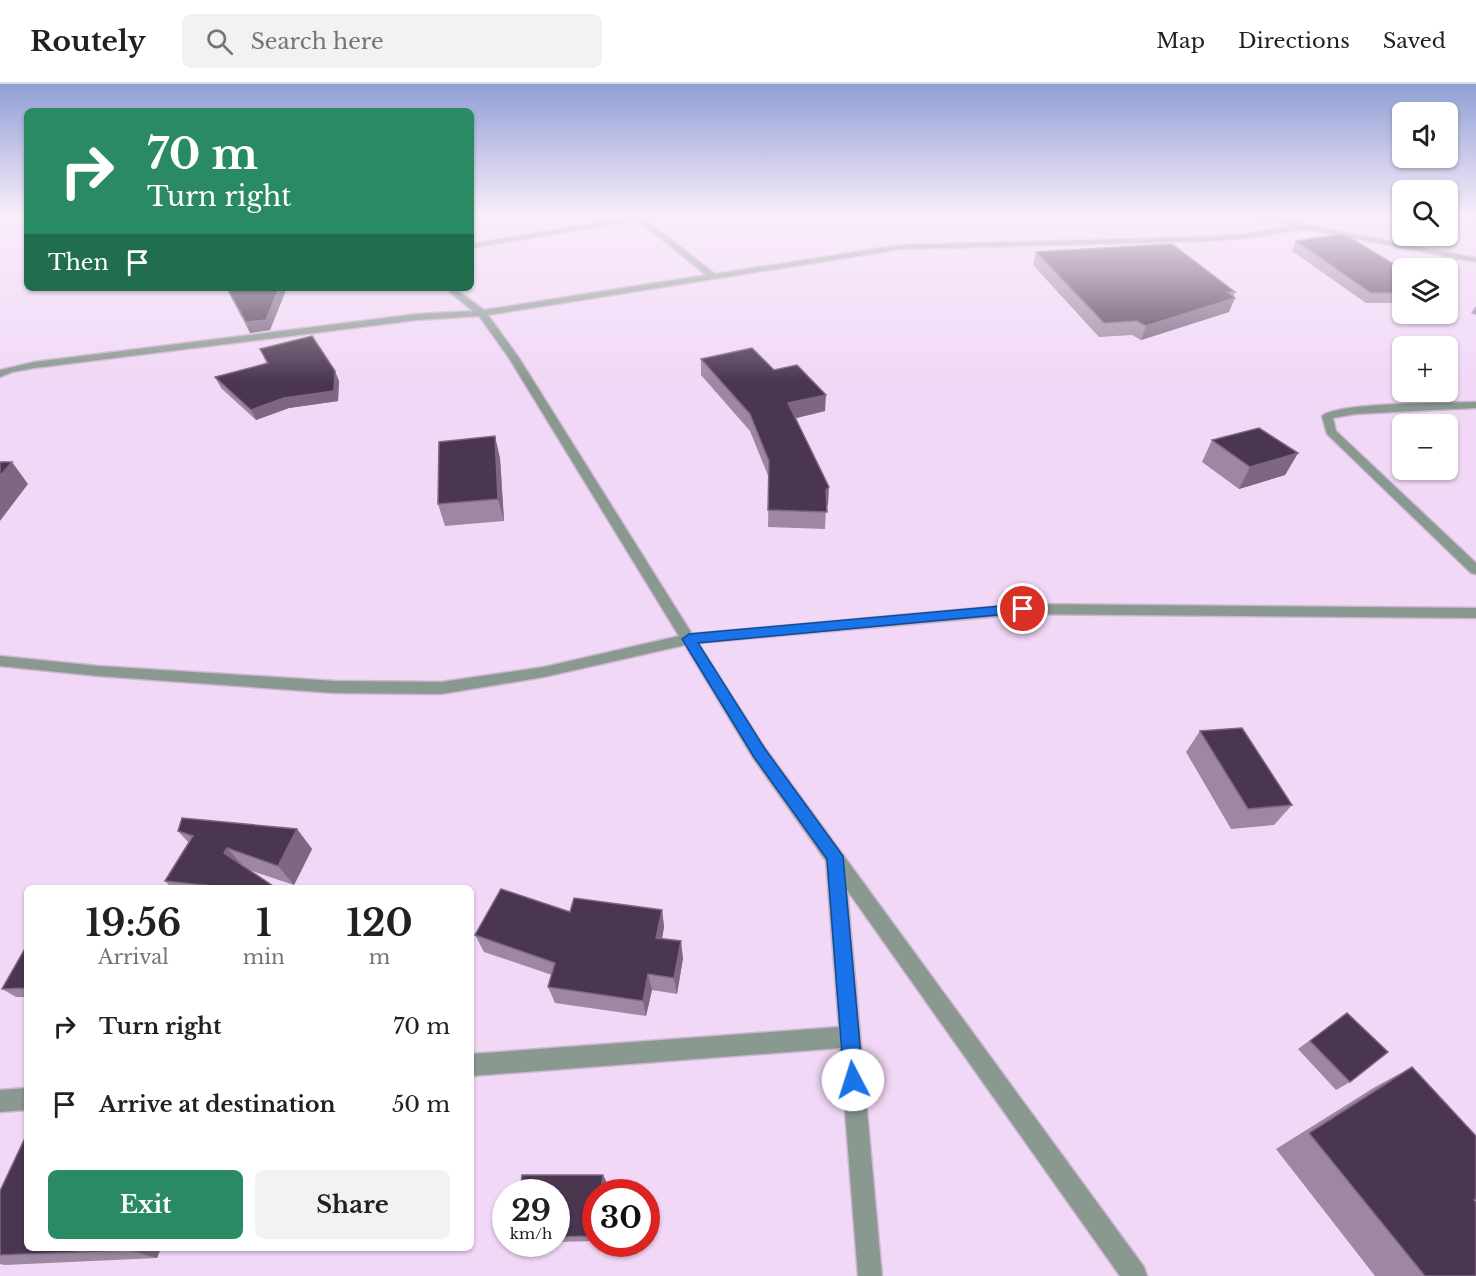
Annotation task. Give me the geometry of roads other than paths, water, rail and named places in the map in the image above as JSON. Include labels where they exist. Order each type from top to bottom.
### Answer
[{"type":"street","points":[[706,271],[714,277]]},
{"type":"street","points":[[0,374],[9,369],[34,364],[417,317],[482,313],[755,271]]},
{"type":"street","points":[[453,291],[482,313],[514,358],[759,753],[1135,1276]]},
{"type":"street","points":[[1476,405],[1355,411],[1327,416],[1331,432],[1476,570]]},
{"type":"street","points":[[0,661],[98,671],[335,687],[441,688],[544,672],[689,639],[1023,609],[1476,613]]},
{"type":"street","points":[[835,856],[870,1276]]},
{"type":"street","points":[[474,1065],[850,1036]]},
{"type":"street","points":[[0,1101],[24,1099]]}]
